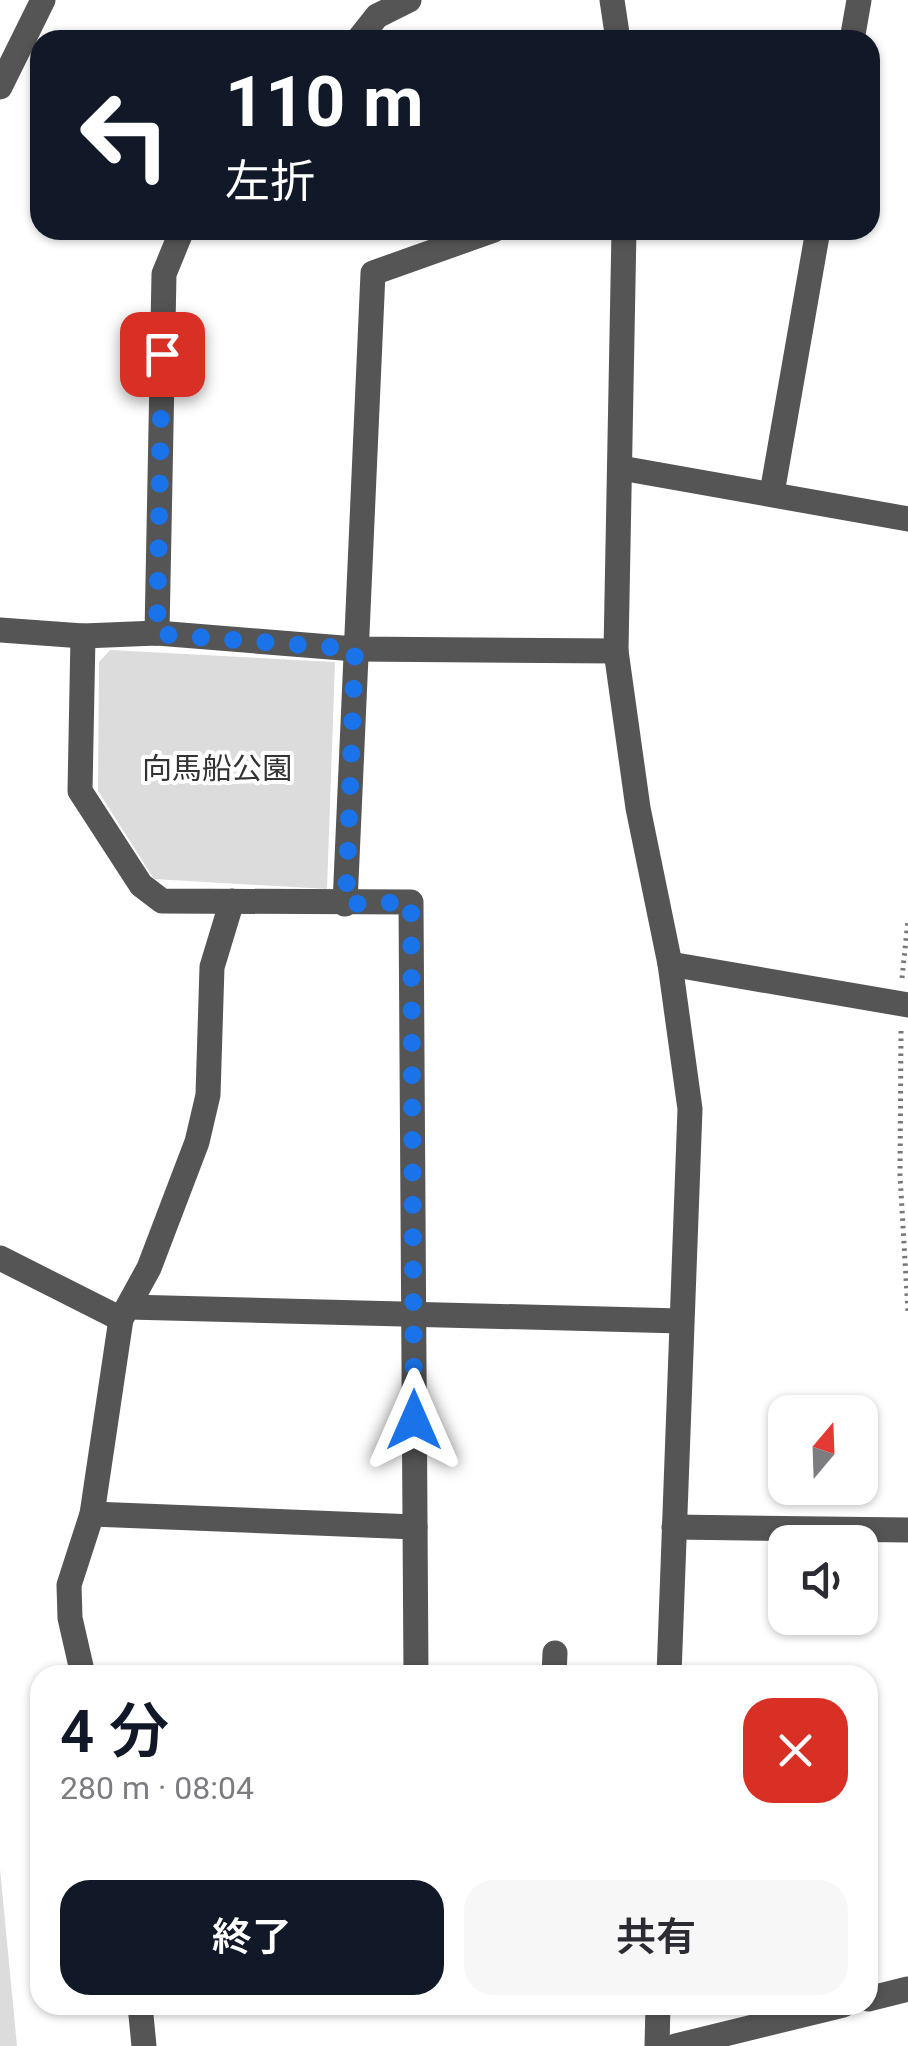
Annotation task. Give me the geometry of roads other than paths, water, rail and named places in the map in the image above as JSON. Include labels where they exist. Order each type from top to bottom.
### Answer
[{"type":"street","points":[[0,87],[43,0]]},
{"type":"street","points":[[366,30],[377,16],[410,0]]},
{"type":"street","points":[[612,0],[616,30]]},
{"type":"street","points":[[854,30],[859,0]]},
{"type":"street","points":[[157,634],[164,274],[178,240]]},
{"type":"street","points":[[346,904],[373,273],[466,240]]},
{"type":"street","points":[[624,240],[616,652],[638,808],[670,964],[690,1109],[669,1665]]},
{"type":"street","points":[[772,493],[816,240]]},
{"type":"street","points":[[621,468],[908,519]]},
{"type":"street","points":[[0,630],[83,636],[157,634],[355,649],[616,652]]},
{"type":"street","points":[[83,636],[80,791],[141,885],[162,901],[411,902],[416,1665]]},
{"type":"street","points":[[81,1665],[70,1618],[69,1585],[92,1514],[125,1313],[148,1268],[197,1142],[208,1095],[212,967],[232,901]]},
{"type":"street","points":[[670,964],[903,1006]]},
{"type":"street","points":[[5,1261],[125,1313],[413,1314],[682,1321]]},
{"type":"street","points":[[92,1514],[415,1527]]},
{"type":"street","points":[[674,1527],[908,1530]]},
{"type":"street","points":[[878,1997],[908,1991]]},
{"type":"street","points":[[141,2015],[144,2046]]},
{"type":"street","points":[[657,2046],[658,2015]]},
{"type":"street","points":[[676,2046],[802,2015]]},
{"type":"park label","name":"向馬船公園","points":[[217,769]]}]
